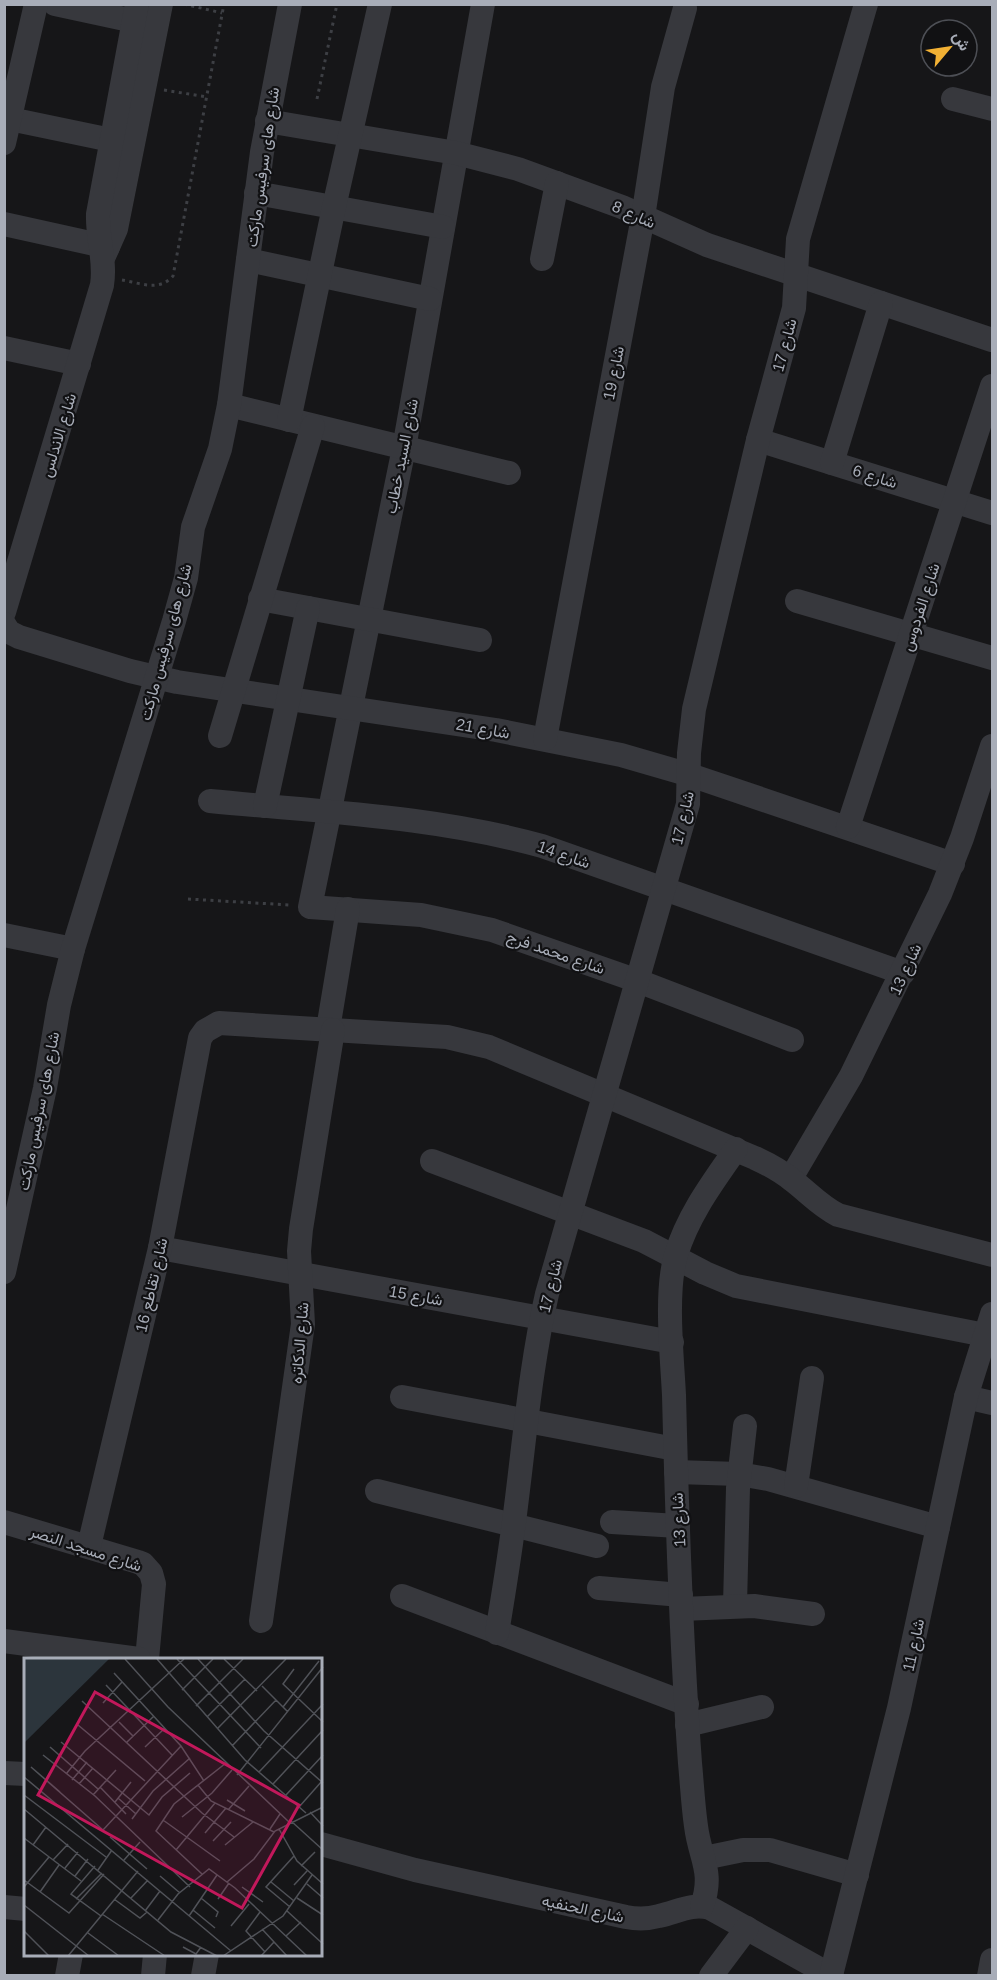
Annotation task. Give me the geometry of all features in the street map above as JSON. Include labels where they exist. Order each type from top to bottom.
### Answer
[{"type":"street","points":[[4,143],[36,4]]},
{"type":"street","points":[[55,4],[145,18]]},
{"type":"street","name":"شارع هاى سرفيس ماركت","points":[[4,1272],[45,1088],[59,1005],[73,949],[186,578],[193,527],[220,449],[230,405],[256,193],[267,121],[290,4]]},
{"type":"street","points":[[289,420],[380,4]]},
{"type":"street","name":"شارع السيد خطاب","points":[[310,907],[404,448],[483,4]]},
{"type":"street","name":"شارع 17","points":[[497,1633],[514,1525],[525,1420],[552,1271],[688,804],[690,742],[694,709],[758,440],[794,308],[798,239],[866,4]]},
{"type":"street","name":"شارع 19","points":[[545,739],[643,216],[663,87],[684,8]]},
{"type":"street","name":"شارع الاندلس","points":[[5,621],[98,302],[104,256],[98,214],[115,178],[144,87],[145,18]]},
{"type":"street","name":"شارع الاندلس","points":[[115,178],[111,140],[145,18]]},
{"type":"street","points":[[953,99],[993,109]]},
{"type":"street","points":[[10,119],[111,140]]},
{"type":"street","name":"شارع 8","points":[[267,121],[456,153],[498,163],[643,216],[707,245],[993,340]]},
{"type":"street","points":[[542,259],[557,183]]},
{"type":"street","points":[[256,193],[443,227]]},
{"type":"street","points":[[4,224],[104,256]]},
{"type":"street","points":[[248,260],[430,299]]},
{"type":"street","points":[[832,463],[881,303]]},
{"type":"street","points":[[4,348],[80,364]]},
{"type":"street","name":"شارع الفردوس","points":[[848,827],[993,386]]},
{"type":"street","points":[[230,405],[509,472]]},
{"type":"street","points":[[220,736],[313,426]]},
{"type":"street","name":"شارع 6","points":[[758,440],[993,513]]},
{"type":"street","points":[[260,599],[480,640]]},
{"type":"street","points":[[797,601],[993,658]]},
{"type":"street","points":[[265,806],[308,608]]},
{"type":"street","name":"شارع 21","points":[[5,621],[9,632],[19,637],[157,678],[448,722],[621,755],[690,775],[953,864]]},
{"type":"street","name":"شارع 13","points":[[791,1179],[851,1076],[903,973],[953,864],[993,746]]},
{"type":"street","name":"شارع 14","points":[[210,801],[433,823],[506,836],[542,846],[903,973]]},
{"type":"street","name":"شارع محمد فرج","points":[[310,907],[420,915],[483,927],[638,981],[792,1040]]},
{"type":"street","name":"شارع الدكاتره","points":[[261,1621],[302,1340],[301,1229],[348,909]]},
{"type":"street","points":[[4,935],[73,949]]},
{"type":"street","name":"شارع تقاطع 16","points":[[89,1546],[160,1248],[200,1038],[211,1025],[228,1023],[331,1029]]},
{"type":"street","points":[[331,1029],[447,1037],[489,1047],[736,1149],[774,1167],[824,1208],[838,1215],[993,1255]]},
{"type":"street","name":"شارع 13","points":[[702,1906],[708,1882],[696,1828],[687,1714],[675,1461],[671,1306],[675,1256],[689,1222],[736,1149]]},
{"type":"street","points":[[432,1161],[569,1214],[644,1240],[705,1273],[736,1286],[989,1325]]},
{"type":"street","name":"شارع 15","points":[[160,1248],[672,1342]]},
{"type":"street","name":"شارع 11","points":[[831,1975],[899,1708],[966,1397],[989,1325]]},
{"type":"street","points":[[796,1486],[812,1378]]},
{"type":"street","points":[[402,1397],[525,1420],[675,1461],[796,1486],[938,1527]]},
{"type":"street","points":[[966,1397],[993,1403]]},
{"type":"street","points":[[735,1605],[739,1474],[746,1426]]},
{"type":"street","points":[[377,1491],[597,1545]]},
{"type":"street","name":"شارع مسجد النصر","points":[[4,1522],[143,1564],[151,1573],[154,1584],[147,1658]]},
{"type":"street","points":[[612,1522],[678,1526]]},
{"type":"street","points":[[599,1588],[682,1602],[774,1608],[813,1614]]},
{"type":"street","points":[[402,1596],[497,1633],[687,1714],[762,1707]]},
{"type":"street","points":[[4,1641],[132,1658]]},
{"type":"street","points":[[4,1773],[24,1774]]},
{"type":"street","name":"شارع الحنفيه","points":[[322,1844],[415,1870],[626,1917],[650,1918],[687,1906],[702,1906]]},
{"type":"street","points":[[704,1858],[743,1850],[770,1850],[857,1875]]},
{"type":"street","points":[[4,1906],[24,1909]]},
{"type":"street","points":[[702,1906],[711,1908],[831,1975]]},
{"type":"street","points":[[711,1976],[747,1929]]},
{"type":"street","points":[[67,1976],[70,1956]]},
{"type":"street","points":[[153,1976],[155,1956]]},
{"type":"street","points":[[203,1976],[207,1956]]},
{"type":"street","points":[[989,1976],[993,1960]]},
{"type":"path","points":[[184,4],[222,13]]},
{"type":"path","points":[[104,256],[157,286],[169,281],[173,276],[224,4]]},
{"type":"path","points":[[317,99],[337,4]]},
{"type":"path","points":[[144,87],[207,97]]},
{"type":"path","points":[[188,899],[310,907]]}]
